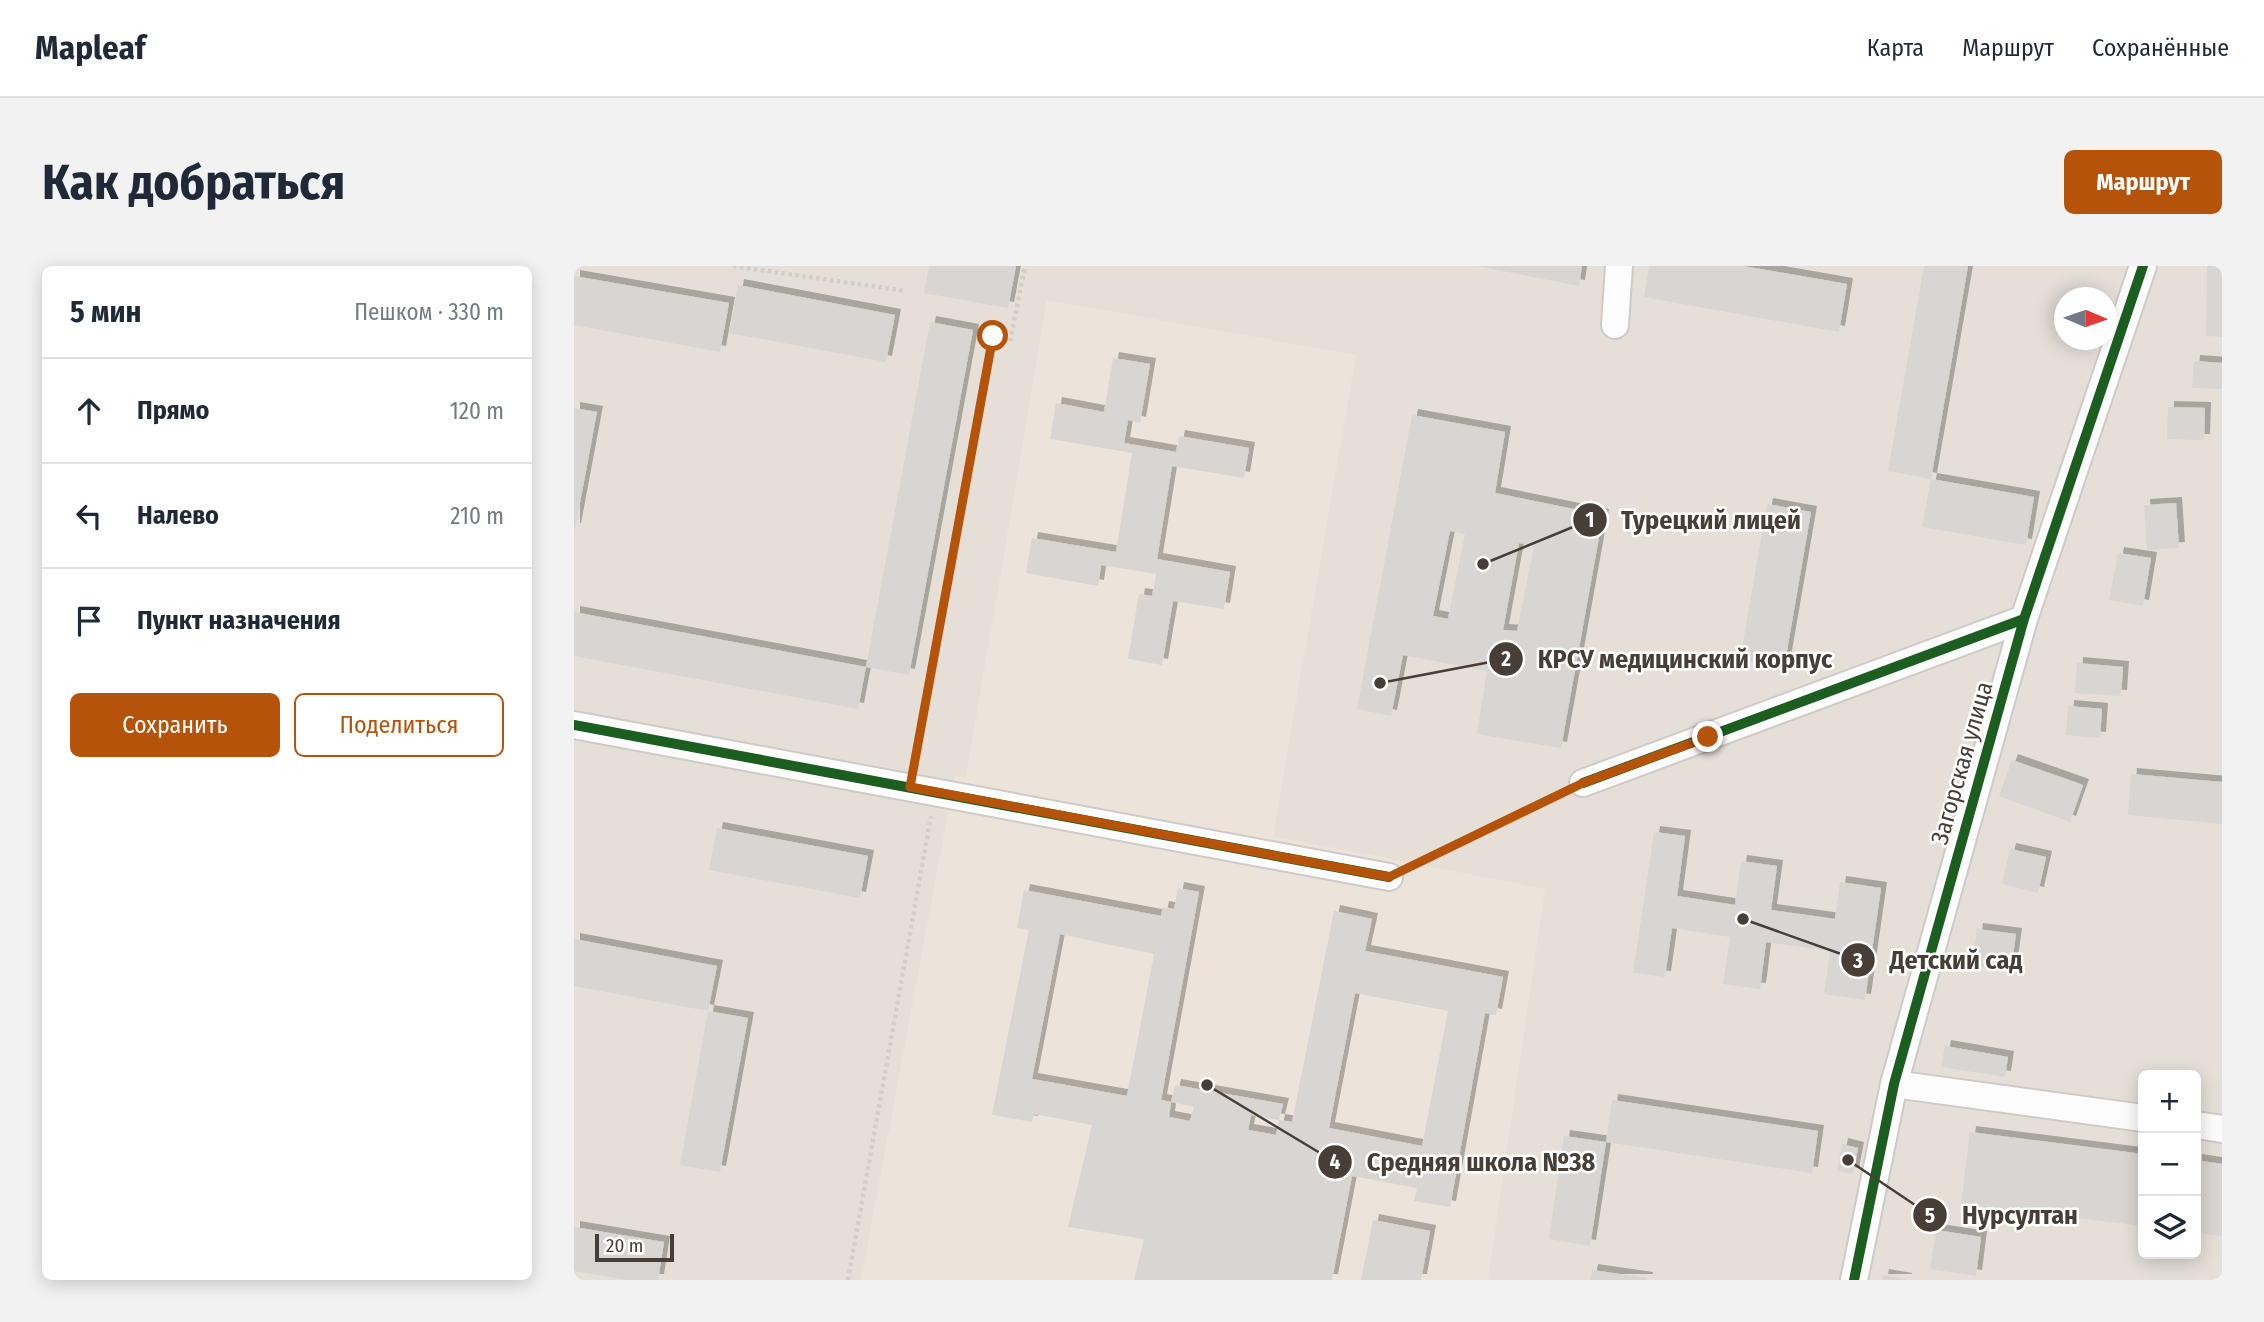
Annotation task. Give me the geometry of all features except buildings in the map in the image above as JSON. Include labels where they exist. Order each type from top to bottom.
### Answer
[{"type":"street","points":[[1615,325],[1619,266]]},
{"type":"street","name":"Загорская улица","points":[[1854,1280],[1894,1084],[2024,619],[2143,266]]},
{"type":"street","points":[[1583,783],[2024,619]]},
{"type":"street","points":[[574,724],[1389,877]]},
{"type":"street","points":[[1894,1084],[2138,1117]]},
{"type":"street","points":[[2201,1126],[2222,1129]]},
{"type":"path","points":[[733,266],[906,291]]},
{"type":"path","points":[[848,1280],[993,336],[1010,342],[1025,266]]},
{"type":"path","points":[[1389,877],[1583,783]]},
{"type":"shaded area","points":[[574,266],[2222,266],[2222,1280],[574,1280]]},
{"type":"shaded area","points":[[1047,300],[1356,355],[1273,836],[1545,889],[1488,1280],[861,1280],[955,775],[966,777]]},
{"type":"cycle path","points":[[1854,1280],[1894,1084],[2024,619],[2143,266]]},
{"type":"cycle path","points":[[1583,783],[2024,619]]},
{"type":"cycle path","points":[[574,725],[1389,877]]},
{"type":"place","name":"Турецкий лицей","points":[[1483,564]]},
{"type":"place","name":"КРСУ медицинский корпус","points":[[1380,683]]},
{"type":"place","name":"Детский сад","points":[[1743,919]]},
{"type":"place","name":"Средняя школа №38","points":[[1207,1085]]},
{"type":"place","name":"Нурсултан","points":[[1848,1160]]},
{"type":"route","points":[[993,336],[910,787],[1389,877],[1583,783],[1708,737]]}]
